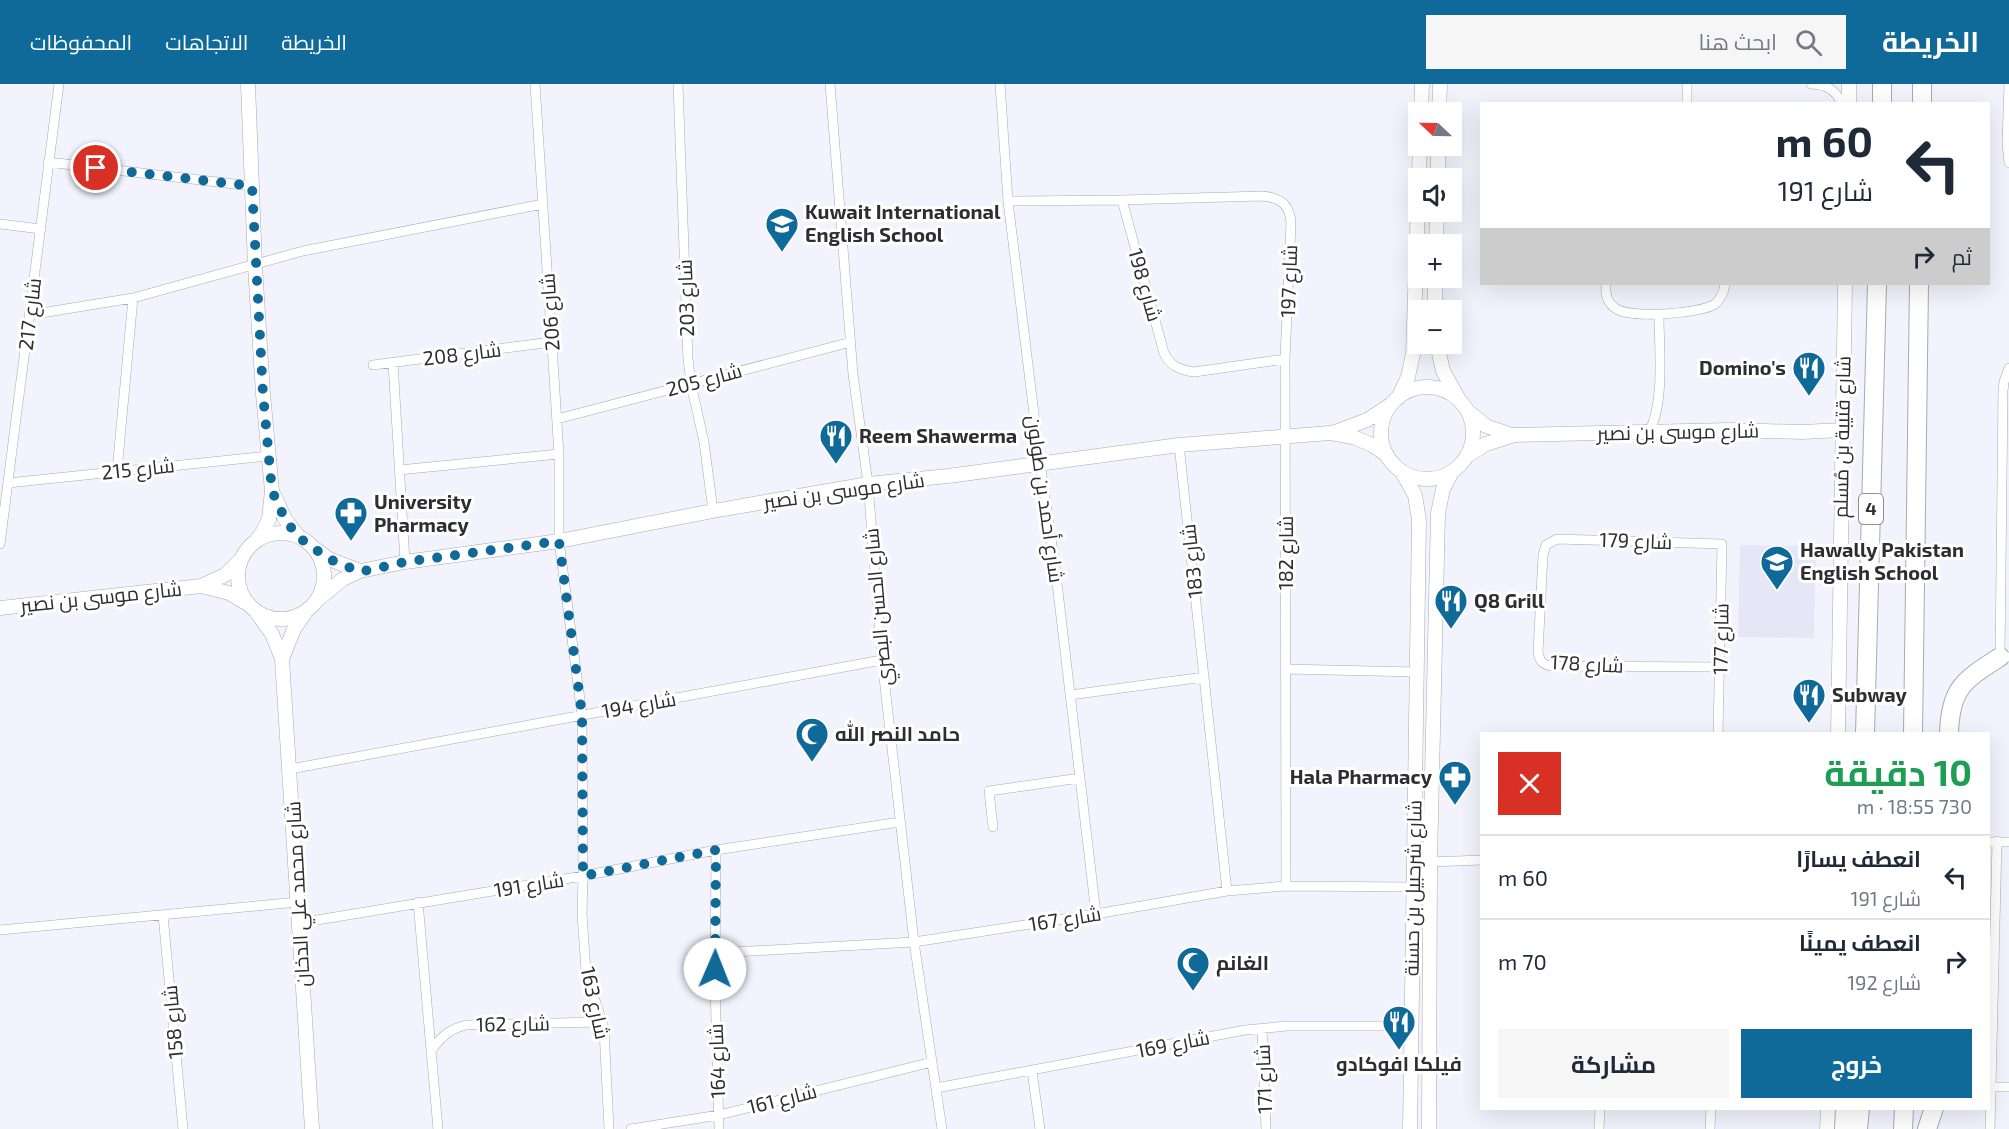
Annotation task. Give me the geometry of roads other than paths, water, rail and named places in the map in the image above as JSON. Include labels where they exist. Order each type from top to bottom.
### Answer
[{"type":"highway","points":[[1882,84],[1882,102]]},
{"type":"highway","points":[[1922,84],[1922,102]]},
{"type":"highway","points":[[1865,285],[1875,359]]},
{"type":"highway","name":"4","points":[[1865,732],[1877,285]]},
{"type":"highway","points":[[1913,732],[1919,285]]},
{"type":"highway","points":[[1949,732],[1949,717],[1953,700],[1962,684],[2005,657]]},
{"type":"highway","points":[[1844,1129],[1845,1110]]},
{"type":"highway","points":[[1858,1129],[1860,1110]]},
{"type":"highway","points":[[1903,1129],[1904,1110]]},
{"type":"highway","points":[[1922,1110],[1922,1129]]},
{"type":"highway","points":[[1928,1129],[1933,1110]]},
{"type":"street","name":"شارع 217","points":[[0,544],[59,84]]},
{"type":"street","points":[[248,84],[255,266],[272,491],[269,519],[255,543]]},
{"type":"street","name":"شارع 206","points":[[535,84],[559,454],[559,541],[582,715]]},
{"type":"street","name":"شارع 203","points":[[678,84],[686,315],[691,384],[704,442],[713,511]]},
{"type":"street","name":"شارع الحسن البصري","points":[[830,84],[853,374],[868,484],[882,660],[914,942],[942,1129]]},
{"type":"street","name":"شارع أحمد بن طولون","points":[[1000,84],[1008,201],[1055,566],[1096,914]]},
{"type":"street","points":[[1421,102],[1422,84]]},
{"type":"street","points":[[1440,91],[1449,84]]},
{"type":"street","points":[[1687,84],[1687,102]]},
{"type":"street","points":[[1811,84],[1821,84],[1832,88],[1841,102]]},
{"type":"street","points":[[1849,84],[1849,102]]},
{"type":"street","points":[[2009,84],[2007,143],[2009,164]]},
{"type":"street","points":[[1420,156],[1413,354],[1408,377],[1384,418],[1382,433],[1387,455],[1402,471],[1415,478],[1430,479],[1452,472],[1467,456],[1472,442],[1473,427],[1443,371],[1439,354]]},
{"type":"street","points":[[48,162],[252,186]]},
{"type":"street","name":"شارع 197","points":[[1122,200],[1263,196],[1275,198],[1285,204],[1291,223],[1285,359],[1286,437]]},
{"type":"street","points":[[1008,201],[1122,200]]},
{"type":"street","name":"شارع 198","points":[[1122,200],[1164,353],[1174,366],[1185,371],[1201,371],[1285,359]]},
{"type":"street","points":[[29,315],[133,298],[303,251],[543,204]]},
{"type":"street","points":[[0,224],[41,229]]},
{"type":"street","points":[[1606,285],[1605,295],[1615,309],[1621,312],[1659,315],[1704,308],[1715,304],[1722,296],[1725,285]]},
{"type":"street","name":"شارع قتيبة بن مُسلم","points":[[1838,732],[1845,285]]},
{"type":"street","points":[[117,471],[133,298]]},
{"type":"street","points":[[1649,432],[1658,406],[1659,315]]},
{"type":"street","name":"شارع 208","points":[[373,365],[552,342]]},
{"type":"street","name":"شارع 205","points":[[557,419],[851,342]]},
{"type":"street","points":[[393,363],[405,562]]},
{"type":"street","points":[[2005,657],[2003,391],[2009,368]]},
{"type":"street","points":[[1394,402],[1410,391],[1424,388],[1447,392],[1462,403]]},
{"type":"street","name":"شارع موسى بن نصير","points":[[312,606],[334,584],[360,572],[405,562],[559,541],[868,484],[948,476],[1179,445],[1330,433],[1358,424],[1394,402]]},
{"type":"street","name":"شارع موسى بن نصير","points":[[1462,403],[1474,417],[1486,426],[1514,435],[1842,430]]},
{"type":"street","name":"شارع موسى بن نصير","points":[[1330,433],[1356,438],[1387,455]]},
{"type":"street","name":"شارع موسى بن نصير","points":[[1467,456],[1486,444],[1514,435]]},
{"type":"street","name":"شارع 182","points":[[1286,437],[1286,886]]},
{"type":"street","name":"شارع 183","points":[[1179,445],[1227,891]]},
{"type":"street","points":[[399,470],[559,454]]},
{"type":"street","name":"شارع 215","points":[[8,483],[268,456]]},
{"type":"street","name":"شارع شرحبيل بن حسنة","points":[[1402,471],[1414,495],[1419,520],[1410,1129]]},
{"type":"street","name":"شارع شرحبيل بن حسنة","points":[[1429,1129],[1430,862],[1438,513],[1443,489],[1452,472]]},
{"type":"street","points":[[272,491],[285,519],[304,540],[318,553],[323,571],[322,590],[312,606],[296,617],[283,620],[257,613],[246,603],[239,590],[240,560],[248,548],[272,534],[286,533],[304,540],[329,559],[360,572]]},
{"type":"street","name":"شارع 179","points":[[1550,541],[1557,539],[1722,544]]},
{"type":"street","name":"شارع 178","points":[[1550,541],[1543,555],[1538,652],[1543,664],[1551,666],[1720,667]]},
{"type":"street","name":"شارع 177","points":[[1718,732],[1722,544]]},
{"type":"street","name":"شارع موسى بن نصير","points":[[0,608],[201,586],[225,575],[240,560]]},
{"type":"street","name":"شارع موسى بن نصير","points":[[201,586],[229,593],[246,603]]},
{"type":"street","name":"شارع محمد علي الدخان","points":[[282,659],[294,629],[312,606]]},
{"type":"street","name":"شارع محمد علي الدخان","points":[[257,613],[272,634],[282,659],[312,1129]]},
{"type":"street","name":"شارع 194","points":[[290,769],[882,660]]},
{"type":"street","points":[[1285,669],[1416,672]]},
{"type":"street","points":[[1070,695],[1204,677]]},
{"type":"street","name":"شارع 163","points":[[582,715],[582,914],[586,971],[604,1029],[609,1129]]},
{"type":"street","points":[[993,827],[989,791],[1080,778]]},
{"type":"street","name":"شارع 191","points":[[299,923],[583,876],[716,850],[900,822]]},
{"type":"street","points":[[1990,1129],[1993,841],[2009,842]]},
{"type":"street","name":"شارع 164","points":[[716,850],[715,985],[719,1129]]},
{"type":"street","points":[[1430,862],[1480,860]]},
{"type":"street","name":"شارع 167","points":[[716,953],[914,942],[1227,891],[1286,886],[1413,887]]},
{"type":"street","points":[[0,930],[298,902]]},
{"type":"street","points":[[418,902],[433,1048],[438,1129]]},
{"type":"street","name":"شارع 158","points":[[163,915],[183,1129]]},
{"type":"street","name":"شارع 162","points":[[433,1048],[442,1036],[466,1024],[602,1022]]},
{"type":"street","name":"شارع 169","points":[[936,1088],[1221,1034],[1297,1026],[1412,1026]]},
{"type":"street","name":"شارع 171","points":[[1262,1029],[1266,1129]]},
{"type":"street","name":"شارع 161","points":[[631,1129],[719,1115],[932,1062]]},
{"type":"street","points":[[1032,1071],[1040,1129]]},
{"type":"street","points":[[1992,1087],[2009,1087]]},
{"type":"street","points":[[1599,1129],[1600,1110]]},
{"type":"street","points":[[1710,1129],[1711,1110]]},
{"type":"street","points":[[1827,1129],[1828,1110]]},
{"type":"place","name":"Kuwait International English School","points":[[782,253]]},
{"type":"place","name":"Domino's","points":[[1809,397]]},
{"type":"place","name":"Reem Shawerma","points":[[836,465]]},
{"type":"place","name":"University Pharmacy","points":[[351,542]]},
{"type":"place","name":"Hawally Pakistan English School","points":[[1777,591]]},
{"type":"place","name":"Q8 Grill","points":[[1451,630]]},
{"type":"place","name":"Subway","points":[[1809,724]]},
{"type":"place","name":"حامد النصر الله","points":[[812,763]]},
{"type":"place","name":"Hala Pharmacy","points":[[1455,806]]},
{"type":"place","name":"الغانم","points":[[1193,992]]},
{"type":"place","name":"فيلكا افوكادو","points":[[1399,1051]]}]
